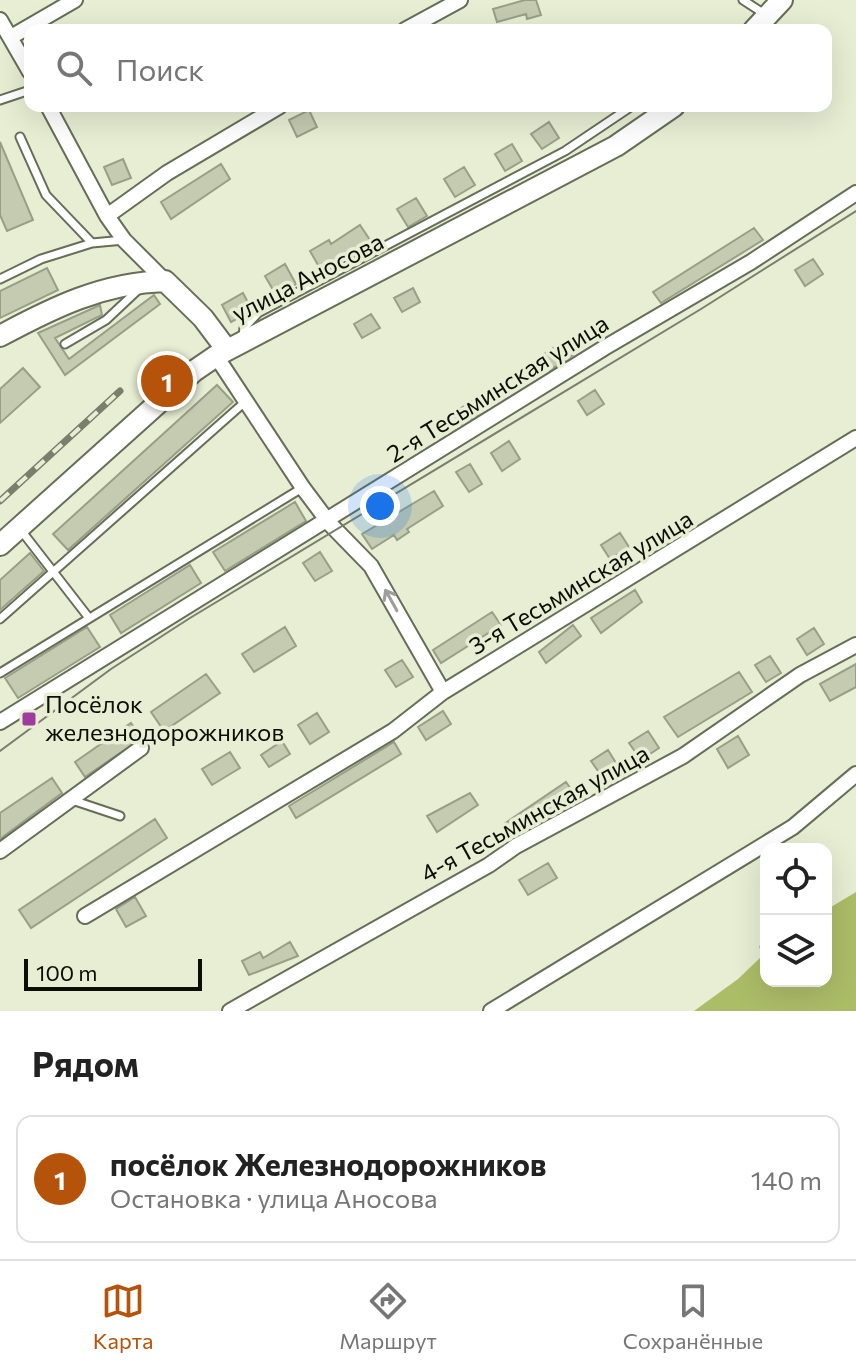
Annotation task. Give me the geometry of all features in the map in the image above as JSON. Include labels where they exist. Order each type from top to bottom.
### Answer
[{"type":"main road","name":"улица Аносова","points":[[0,545],[194,371],[228,349],[616,146],[665,112]]},
{"type":"main road","points":[[0,336],[62,302],[93,291],[156,282],[203,318],[228,349]]},
{"type":"street","points":[[33,24],[75,0]]},
{"type":"street","points":[[416,24],[460,0]]},
{"type":"street","points":[[0,20],[24,61]]},
{"type":"street","points":[[11,37],[24,29]]},
{"type":"street","points":[[51,112],[107,216],[156,282]]},
{"type":"street","points":[[107,216],[167,173],[270,112]]},
{"type":"street","name":"2-я Тесьминская улица","points":[[0,722],[332,525],[604,348],[751,262],[856,193]]},
{"type":"street","points":[[228,349],[246,401],[303,488],[332,525],[371,566],[443,692]]},
{"type":"street","name":"3-я Тесьминская улица","points":[[85,916],[393,731],[443,692],[856,438]]},
{"type":"street","name":"4-я Тесьминская улица","points":[[230,1011],[489,865],[516,846],[683,756],[800,675],[856,645]]},
{"type":"street","points":[[0,851],[141,748]]},
{"type":"street","points":[[491,1011],[793,827],[856,774]]},
{"type":"lane","points":[[743,0],[768,15]]},
{"type":"lane","points":[[0,100],[24,92]]},
{"type":"lane","points":[[228,349],[258,313],[565,151],[623,112]]},
{"type":"lane","points":[[20,137],[46,195],[92,243]]},
{"type":"lane","points":[[0,279],[41,259],[92,243],[124,240]]},
{"type":"lane","points":[[65,344],[106,320],[156,282]]},
{"type":"lane","points":[[0,619],[246,401]]},
{"type":"lane","points":[[0,673],[303,488]]},
{"type":"lane","points":[[19,528],[55,570],[89,618]]},
{"type":"lane","points":[[70,800],[120,816]]},
{"type":"green space","points":[[856,892],[856,1011],[694,1011],[738,979],[760,958],[760,987],[832,987],[832,906]]},
{"type":"building","points":[[536,0],[541,15],[527,19],[526,14],[497,22],[493,9]]},
{"type":"building","points":[[310,112],[317,127],[297,137],[289,120]]},
{"type":"building","points":[[549,122],[559,138],[542,149],[531,134]]},
{"type":"building","points":[[0,142],[33,220],[7,231],[0,215]]},
{"type":"building","points":[[512,144],[522,161],[505,171],[495,154]]},
{"type":"building","points":[[123,159],[131,178],[112,185],[104,167]]},
{"type":"building","points":[[221,164],[230,179],[171,219],[161,202]]},
{"type":"building","points":[[464,167],[475,185],[455,197],[444,179]]},
{"type":"building","points":[[416,198],[427,216],[408,227],[397,209]]},
{"type":"building","points":[[360,225],[372,243],[322,272],[310,251],[329,240],[331,244]]},
{"type":"building","points":[[754,228],[763,240],[661,303],[653,292]]},
{"type":"building","points":[[813,259],[823,274],[805,286],[795,270]]},
{"type":"building","points":[[285,264],[296,284],[276,295],[265,276]]},
{"type":"building","points":[[47,268],[58,290],[0,318],[0,291]]},
{"type":"building","points":[[413,288],[420,302],[402,312],[394,298]]},
{"type":"building","points":[[243,293],[252,310],[231,322],[222,305]]},
{"type":"building","points":[[154,295],[160,304],[65,375],[38,333],[100,305],[102,315],[55,338],[69,359]]},
{"type":"building","points":[[371,314],[380,328],[362,338],[354,324]]},
{"type":"building","points":[[564,341],[573,355],[550,370],[541,356]]},
{"type":"building","points":[[23,368],[40,387],[0,423],[0,389]]},
{"type":"building","points":[[217,385],[233,402],[68,550],[53,534]]},
{"type":"building","points":[[595,390],[604,404],[587,415],[578,401]]},
{"type":"building","points":[[472,401],[480,413],[460,425],[453,413]]},
{"type":"building","points":[[509,441],[520,459],[502,471],[491,453]]},
{"type":"building","points":[[470,464],[482,484],[469,492],[456,472]]},
{"type":"building","points":[[434,491],[443,506],[407,529],[409,532],[397,540],[394,535],[372,549],[362,534]]},
{"type":"building","points":[[295,502],[306,521],[225,571],[213,552]]},
{"type":"building","points":[[620,533],[629,547],[610,559],[601,545]]},
{"type":"building","points":[[320,552],[332,571],[315,581],[303,563]]},
{"type":"building","points":[[30,553],[44,571],[0,610],[0,580]]},
{"type":"building","points":[[190,565],[201,583],[121,633],[110,615]]},
{"type":"building","points":[[635,590],[642,602],[601,633],[591,618]]},
{"type":"building","points":[[492,612],[501,625],[441,663],[433,650]]},
{"type":"building","points":[[573,625],[581,636],[546,663],[539,652]]},
{"type":"building","points":[[87,627],[100,647],[18,698],[5,678]]},
{"type":"building","points":[[285,627],[296,646],[254,672],[242,654]]},
{"type":"building","points":[[814,628],[824,644],[807,655],[797,639]]},
{"type":"building","points":[[770,656],[781,673],[766,682],[755,665]]},
{"type":"building","points":[[402,660],[413,677],[396,687],[385,670]]},
{"type":"building","points":[[856,664],[856,687],[830,701],[820,684]]},
{"type":"building","points":[[739,672],[752,692],[678,737],[664,717]]},
{"type":"building","points":[[206,674],[220,693],[164,731],[151,712]]},
{"type":"building","points":[[443,711],[451,724],[426,740],[418,727]]},
{"type":"building","points":[[317,713],[329,732],[310,744],[298,725]]},
{"type":"building","points":[[131,723],[142,738],[85,777],[75,762]]},
{"type":"building","points":[[648,731],[659,748],[641,760],[629,743]]},
{"type":"building","points":[[738,736],[749,755],[728,768],[717,749]]},
{"type":"building","points":[[282,741],[290,754],[269,767],[261,755]]},
{"type":"building","points":[[394,742],[401,754],[296,818],[289,806]]},
{"type":"building","points":[[608,750],[621,771],[605,781],[591,761]]},
{"type":"building","points":[[230,752],[240,768],[212,785],[202,769]]},
{"type":"building","points":[[52,778],[62,793],[0,839],[0,813]]},
{"type":"building","points":[[566,782],[577,798],[512,837],[504,824]]},
{"type":"building","points":[[470,793],[478,805],[437,832],[427,816]]},
{"type":"building","points":[[155,819],[167,838],[31,928],[19,910]]},
{"type":"building","points":[[548,863],[557,878],[528,895],[519,880]]},
{"type":"building","points":[[135,897],[146,916],[126,927],[116,909]]},
{"type":"building","points":[[290,942],[298,956],[249,975],[242,961],[260,952],[263,958]]},
{"type":"tram line","points":[[0,751],[111,669],[190,618],[701,309],[856,211]]},
{"type":"railway","points":[[0,501],[120,391]]},
{"type":"place","name":"посёлок Железнодорожников","points":[[167,381]]},
{"type":"place","name":"Посёлок железнодорожников","points":[[29,719]]}]
